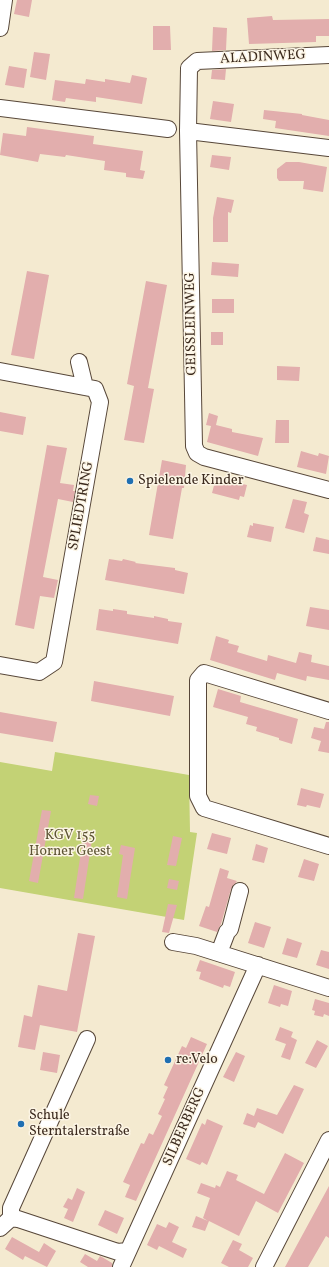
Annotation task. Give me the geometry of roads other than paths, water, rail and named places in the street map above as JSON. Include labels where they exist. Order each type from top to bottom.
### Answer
[{"type":"street","points":[[0,28],[4,0]]},
{"type":"street","name":"ALADINWEG","points":[[197,61],[329,55]]},
{"type":"street","name":"GEISSLEINWEG","points":[[197,61],[189,68],[188,131],[194,446],[197,452],[204,457],[329,490]]},
{"type":"street","points":[[0,108],[168,129]]},
{"type":"street","points":[[188,131],[329,148]]},
{"type":"street","points":[[79,362],[85,387]]},
{"type":"street","name":"SPLIEDTRING","points":[[0,372],[95,389],[100,402],[54,662],[38,672],[0,665]]},
{"type":"street","points":[[329,711],[204,673],[198,680],[198,796],[204,808],[329,846]]},
{"type":"street","points":[[220,953],[227,932],[230,929],[240,891]]},
{"type":"street","points":[[172,942],[196,946],[220,953],[329,988]]},
{"type":"street","name":"SILBERBERG","points":[[121,1267],[258,965]]},
{"type":"street","points":[[87,1039],[5,1223],[28,1222],[118,1252],[127,1251]]},
{"type":"street","points":[[264,1267],[329,1140]]},
{"type":"place","name":"Spielende Kinder","points":[[130,481]]},
{"type":"place","name":"re:Velo","points":[[168,1060]]},
{"type":"place","name":"Schule Sterntalerstraße","points":[[21,1124]]},
{"type":"park label","name":"KGV 155 Horner Geest","points":[[70,844]]}]
